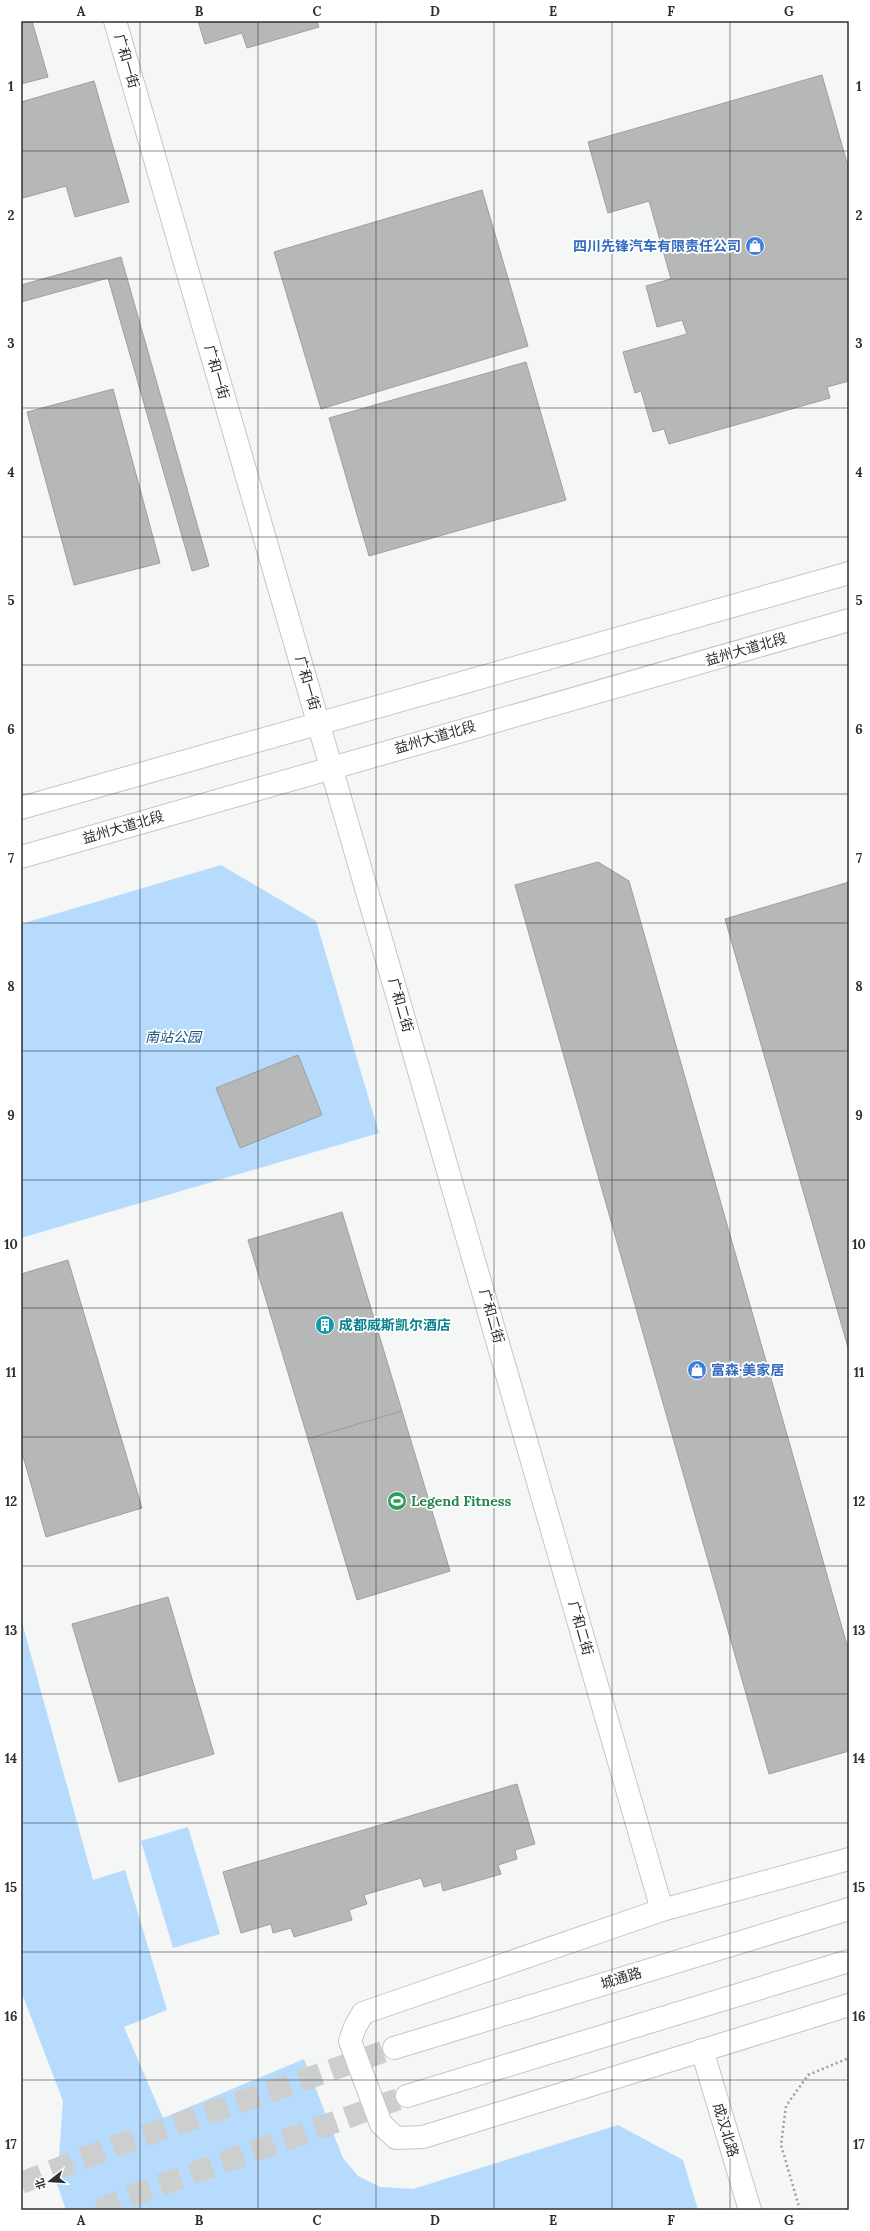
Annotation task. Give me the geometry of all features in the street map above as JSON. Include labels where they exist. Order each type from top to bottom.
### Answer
[{"type":"street","name":"广和一街","points":[[115,21],[320,723]]},
{"type":"street","points":[[21,808],[849,573]]},
{"type":"street","name":"益州大道北段","points":[[21,857],[332,766],[849,620]]},
{"type":"street","name":"广和二街","points":[[320,723],[662,1910]]},
{"type":"street","points":[[849,1859],[662,1910],[363,2012],[354,2027],[350,2041],[381,2124],[396,2138],[423,2137],[849,2005]]},
{"type":"street","name":"城通路","points":[[394,2048],[849,1909]]},
{"type":"street","points":[[407,2096],[849,1961]]},
{"type":"street","name":"成汉北路","points":[[702,2050],[750,2210]]},
{"type":"path","points":[[800,2210],[781,2145],[786,2106],[808,2075],[849,2058]]},
{"type":"green space","name":"南站公园","points":[[221,865],[316,921],[379,1133],[21,1238],[21,924]]},
{"type":"green space","points":[[21,1619],[93,1880],[125,1870],[167,2010],[124,2027],[163,2118],[304,2059],[343,2158],[358,2176],[380,2187],[413,2189],[618,2125],[683,2160],[698,2210],[66,2210],[57,2184],[63,2101],[21,1991]]},
{"type":"green space","points":[[188,1827],[220,1934],[173,1948],[141,1841]]},
{"type":"building","points":[[21,21],[32,21],[48,77],[21,84]]},
{"type":"building","points":[[198,21],[317,21],[319,27],[247,48],[242,33],[205,44]]},
{"type":"building","name":"四川先锋汽车有限责任公司","points":[[822,75],[849,170],[849,381],[827,387],[830,398],[669,444],[664,429],[653,432],[641,391],[635,393],[623,352],[687,334],[682,320],[657,327],[646,286],[671,279],[649,201],[608,213],[588,142]]},
{"type":"building","points":[[94,81],[129,202],[75,217],[66,186],[23,198],[21,192],[21,102]]},
{"type":"building","points":[[482,190],[528,346],[321,409],[274,252]]},
{"type":"building","points":[[121,257],[209,566],[192,571],[108,278],[21,302],[21,285]]},
{"type":"building","points":[[526,362],[566,500],[369,556],[329,418]]},
{"type":"building","points":[[113,389],[160,563],[74,585],[27,412]]},
{"type":"building","points":[[598,862],[629,881],[849,1652],[849,1751],[769,1774],[515,885]]},
{"type":"building","points":[[849,882],[849,1351],[725,919]]},
{"type":"building","points":[[298,1055],[322,1115],[240,1148],[216,1088]]},
{"type":"building","name":"成都威斯凯尔酒店","points":[[342,1212],[402,1411],[308,1439],[248,1240]]},
{"type":"building","points":[[68,1260],[142,1508],[46,1537],[21,1449],[21,1274]]},
{"type":"building","points":[[402,1411],[450,1571],[357,1600],[308,1439]]},
{"type":"building","points":[[168,1597],[214,1754],[119,1782],[72,1624]]},
{"type":"building","points":[[517,1784],[535,1844],[515,1850],[517,1859],[498,1865],[501,1874],[443,1891],[441,1882],[424,1887],[421,1878],[364,1895],[367,1904],[349,1910],[352,1920],[294,1937],[291,1928],[273,1933],[271,1924],[241,1933],[223,1872]]},
{"type":"tunnel","points":[[21,2183],[107,2149],[394,2048]]},
{"type":"tunnel","points":[[99,2210],[144,2191],[407,2096]]},
{"type":"place","name":"四川先锋汽车有限责任公司","points":[[755,246]]},
{"type":"place","name":"成都威斯凯尔酒店","points":[[325,1325]]},
{"type":"place","name":"富森·美家居","points":[[697,1370]]},
{"type":"place","name":"Legend Fitness","points":[[397,1501]]}]
